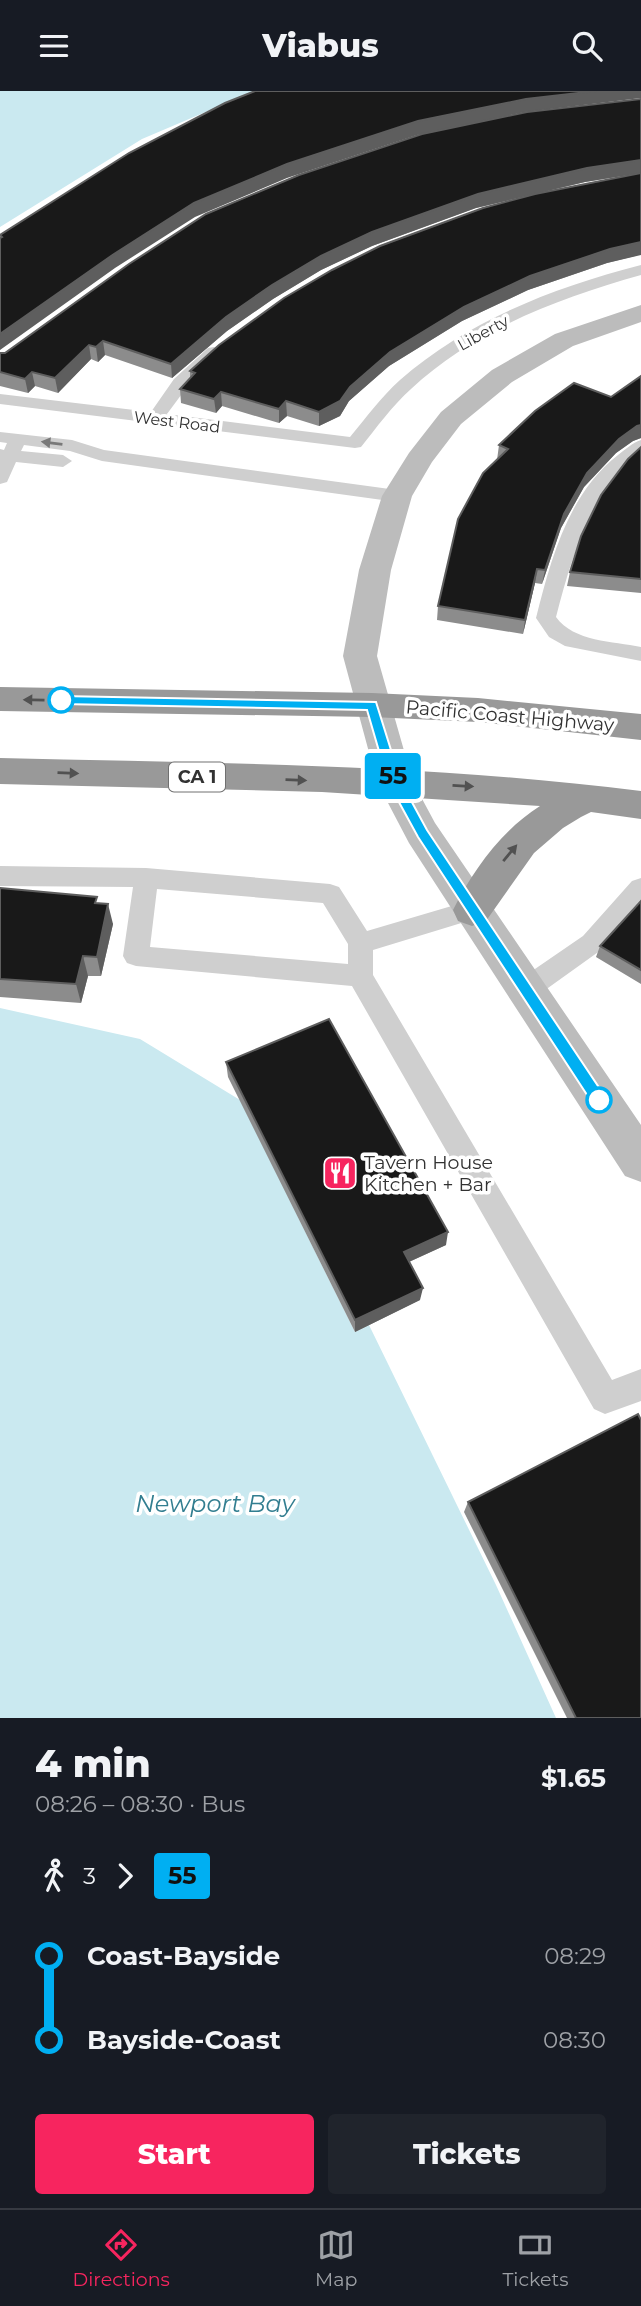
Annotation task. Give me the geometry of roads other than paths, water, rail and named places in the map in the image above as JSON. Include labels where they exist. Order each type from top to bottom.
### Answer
[{"type":"highway","name":"Pacific Coast Highway","points":[[0,699],[372,705],[478,710],[641,727]]},
{"type":"highway","name":"CA 1","points":[[0,771],[395,782],[590,797],[641,805]]},
{"type":"highway","points":[[472,910],[504,860],[538,824],[590,797]]},
{"type":"street","points":[[641,313],[564,340],[502,376],[451,418],[419,459],[397,496],[375,570],[360,646],[372,705],[395,782],[422,833],[641,1161]]},
{"type":"lane","name":"Liberty","points":[[355,443],[405,385],[455,348],[518,314],[593,282],[641,269]]},
{"type":"lane","points":[[156,420],[160,409],[193,370],[230,338]]},
{"type":"lane","name":"West Road","points":[[0,399],[355,443]]},
{"type":"lane","points":[[641,446],[616,464],[581,510],[561,556],[546,618],[556,632],[572,641],[641,654]]},
{"type":"lane","points":[[0,478],[7,447],[68,461],[102,455],[397,496]]},
{"type":"lane","points":[[0,876],[146,878],[330,894],[361,943],[360,976],[606,1398],[641,1385]]},
{"type":"lane","points":[[146,878],[136,956],[360,976]]},
{"type":"lane","points":[[525,990],[592,943],[641,888]]},
{"type":"lane","points":[[361,943],[472,910]]},
{"type":"water","points":[[0,91],[255,91],[142,139],[0,227]]},
{"type":"water","name":"Newport Bay","points":[[0,1008],[140,1039],[240,1100],[355,1332],[369,1325],[496,1585],[556,1718],[0,1718]]},
{"type":"place","name":"Tavern House Kitchen + Bar","points":[[340,1173]]}]
